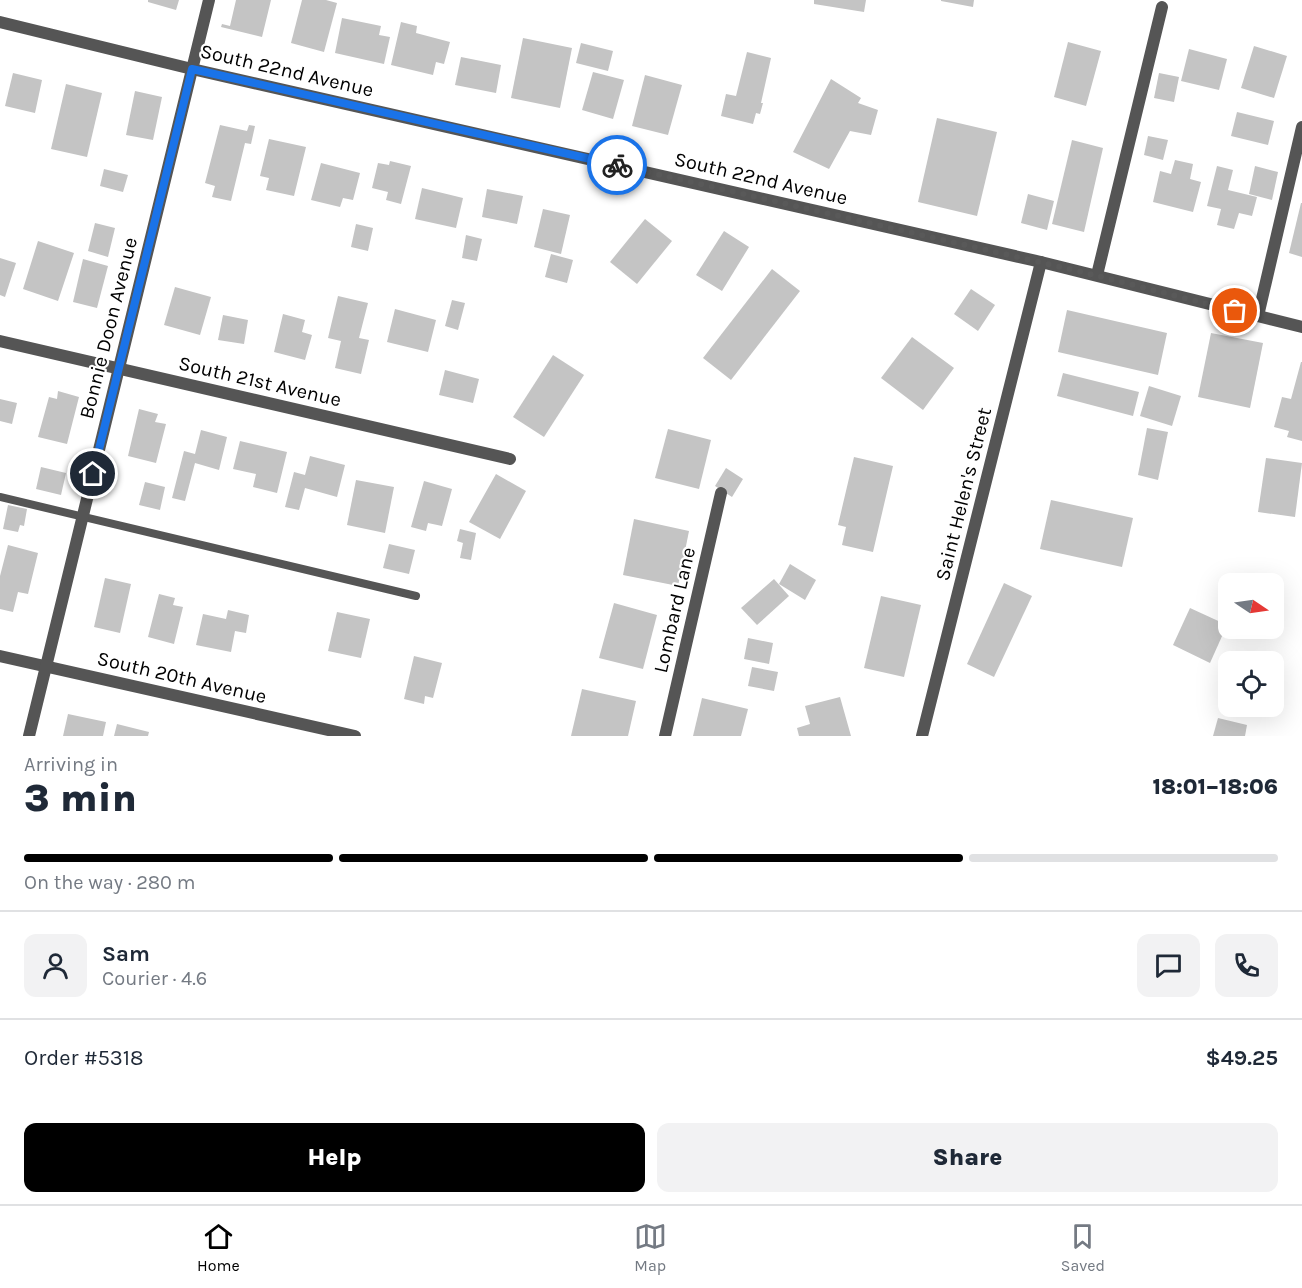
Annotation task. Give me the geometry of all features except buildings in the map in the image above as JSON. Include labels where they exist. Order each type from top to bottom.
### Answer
[{"type":"street","name":"Bonnie Doon Avenue","points":[[29,736],[209,0]]},
{"type":"street","points":[[1097,276],[1162,7]]},
{"type":"street","name":"South 22nd Avenue","points":[[0,22],[192,69],[1041,262],[1302,327]]},
{"type":"street","points":[[1258,316],[1302,127]]},
{"type":"street","name":"Saint Helen's Street","points":[[922,736],[1041,262]]},
{"type":"street","name":"South 21st Avenue","points":[[0,341],[510,459]]},
{"type":"street","name":"Lombard Lane","points":[[665,736],[721,493]]},
{"type":"street","name":"South 20th Avenue","points":[[0,656],[355,736]]},
{"type":"lane","points":[[0,497],[416,596]]},
{"type":"way so far","points":[[617,165],[1078,271],[1235,311]]},
{"type":"route","points":[[93,474],[192,69],[617,165]]}]
